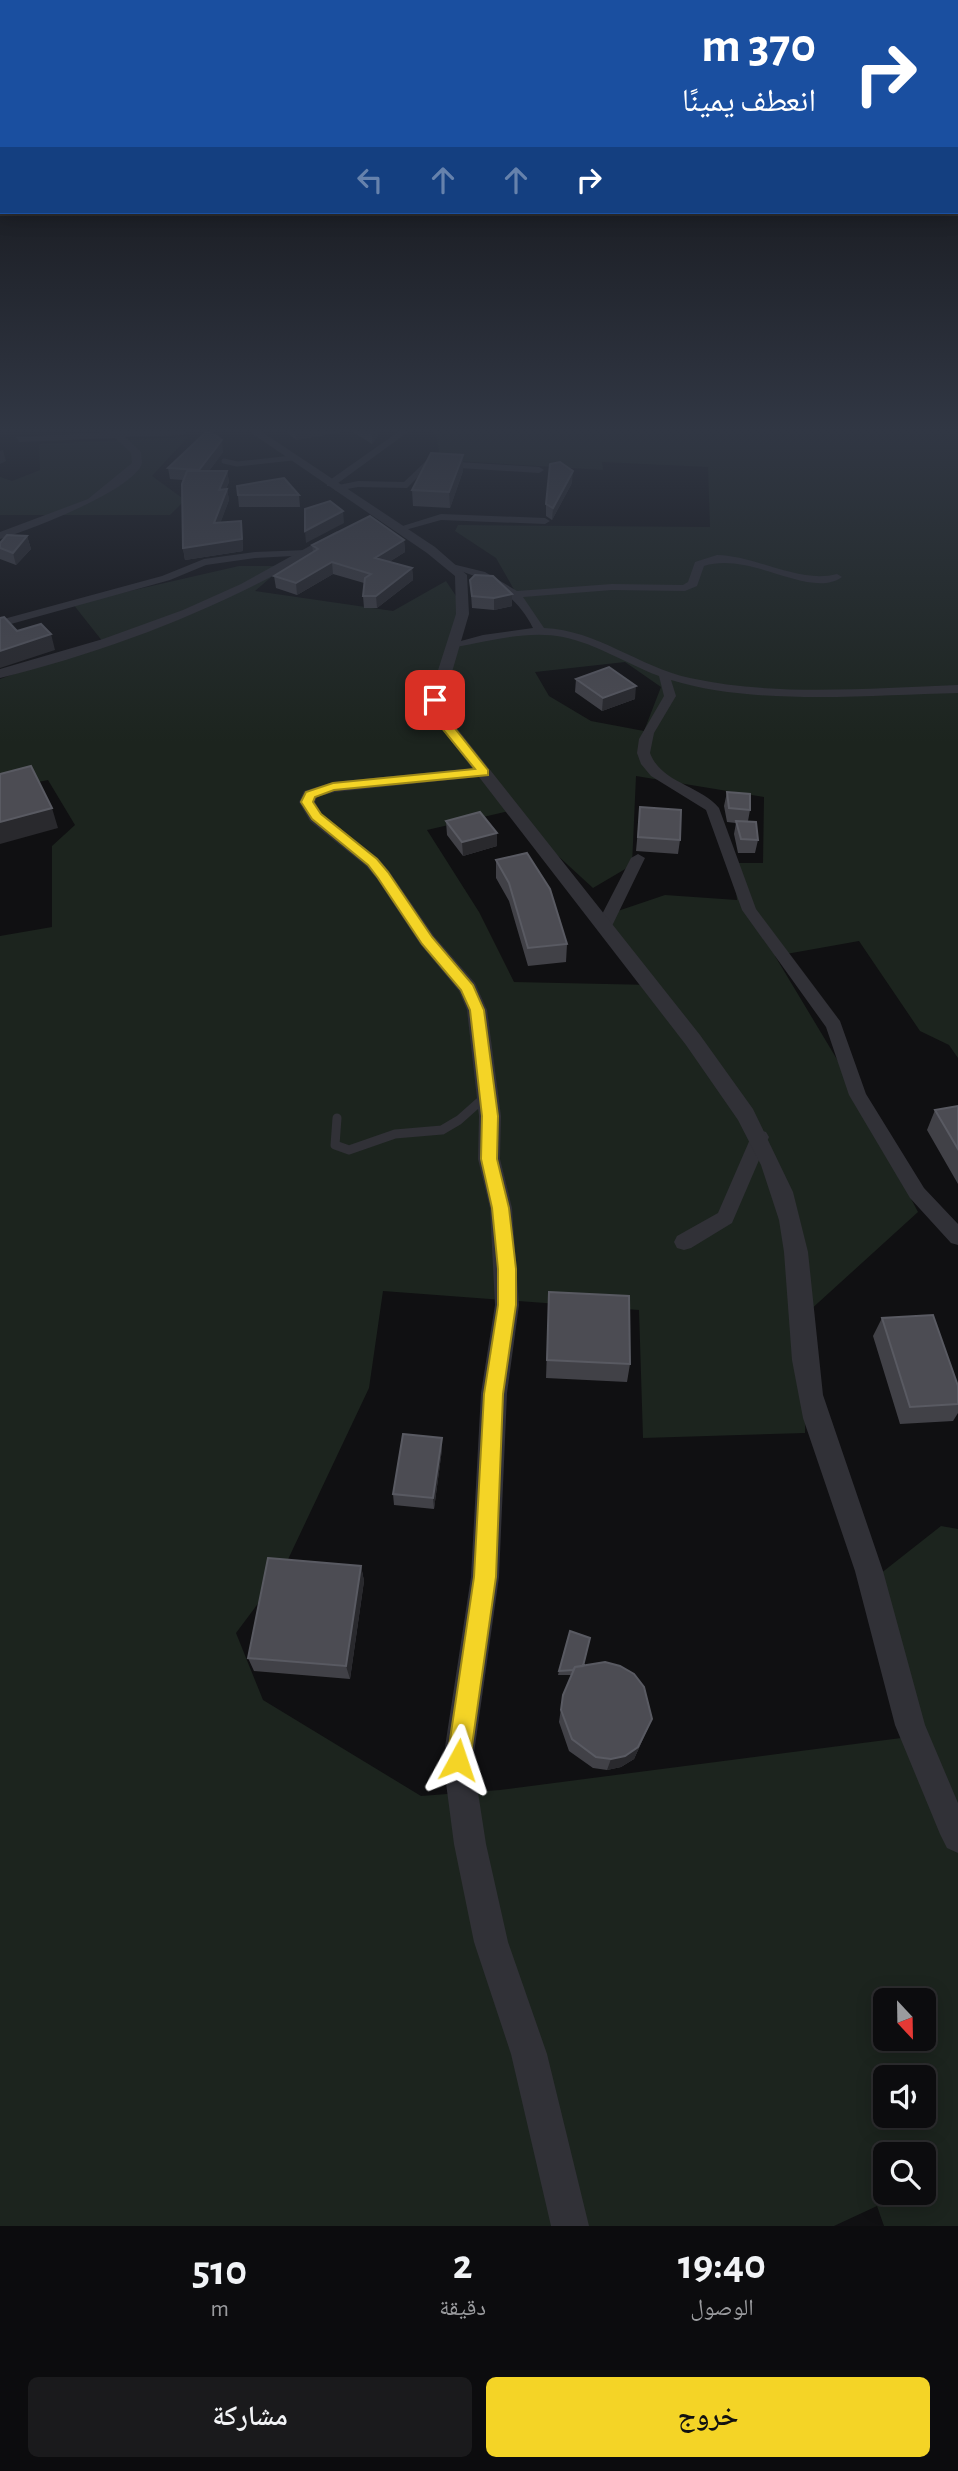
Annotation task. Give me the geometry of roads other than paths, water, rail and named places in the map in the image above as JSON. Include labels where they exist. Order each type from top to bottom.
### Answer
[{"type":"street","points":[[0,674],[92,647],[212,603],[336,536]]},
{"type":"street","points":[[408,536],[452,565],[502,582],[517,594],[540,632]]},
{"type":"street","points":[[0,624],[166,578],[204,562],[246,556],[307,553]]},
{"type":"street","points":[[517,594],[612,587],[685,588],[693,584],[699,564],[718,559],[758,562],[816,583],[836,577]]},
{"type":"street","points":[[452,565],[464,583],[464,608],[456,644],[438,691],[437,709],[447,727],[694,1040],[760,1138],[779,1179],[796,1250],[810,1392],[824,1444],[888,1634],[909,1721],[933,1787],[958,1837]]},
{"type":"street","points":[[456,644],[540,632],[579,638],[664,677],[732,687],[958,689]]},
{"type":"street","points":[[664,677],[670,696],[645,736],[643,751],[647,765],[661,778],[703,799],[712,808],[749,910],[834,1025],[858,1095],[917,1193],[958,1237]]},
{"type":"street","points":[[484,772],[333,787],[310,794],[307,802],[316,817],[372,862],[427,940],[468,988],[477,1010],[488,1094],[489,1159],[501,1208],[507,1305],[494,1394],[485,1577],[458,1760],[470,1844],[491,1942],[529,2054],[570,2226]]},
{"type":"street","points":[[604,926],[638,858]]},
{"type":"street","points":[[684,1242],[725,1218],[760,1138]]},
{"type":"lane","points":[[337,1118],[335,1145],[344,1150],[358,1149],[394,1134],[429,1133],[450,1126],[488,1094]]}]
